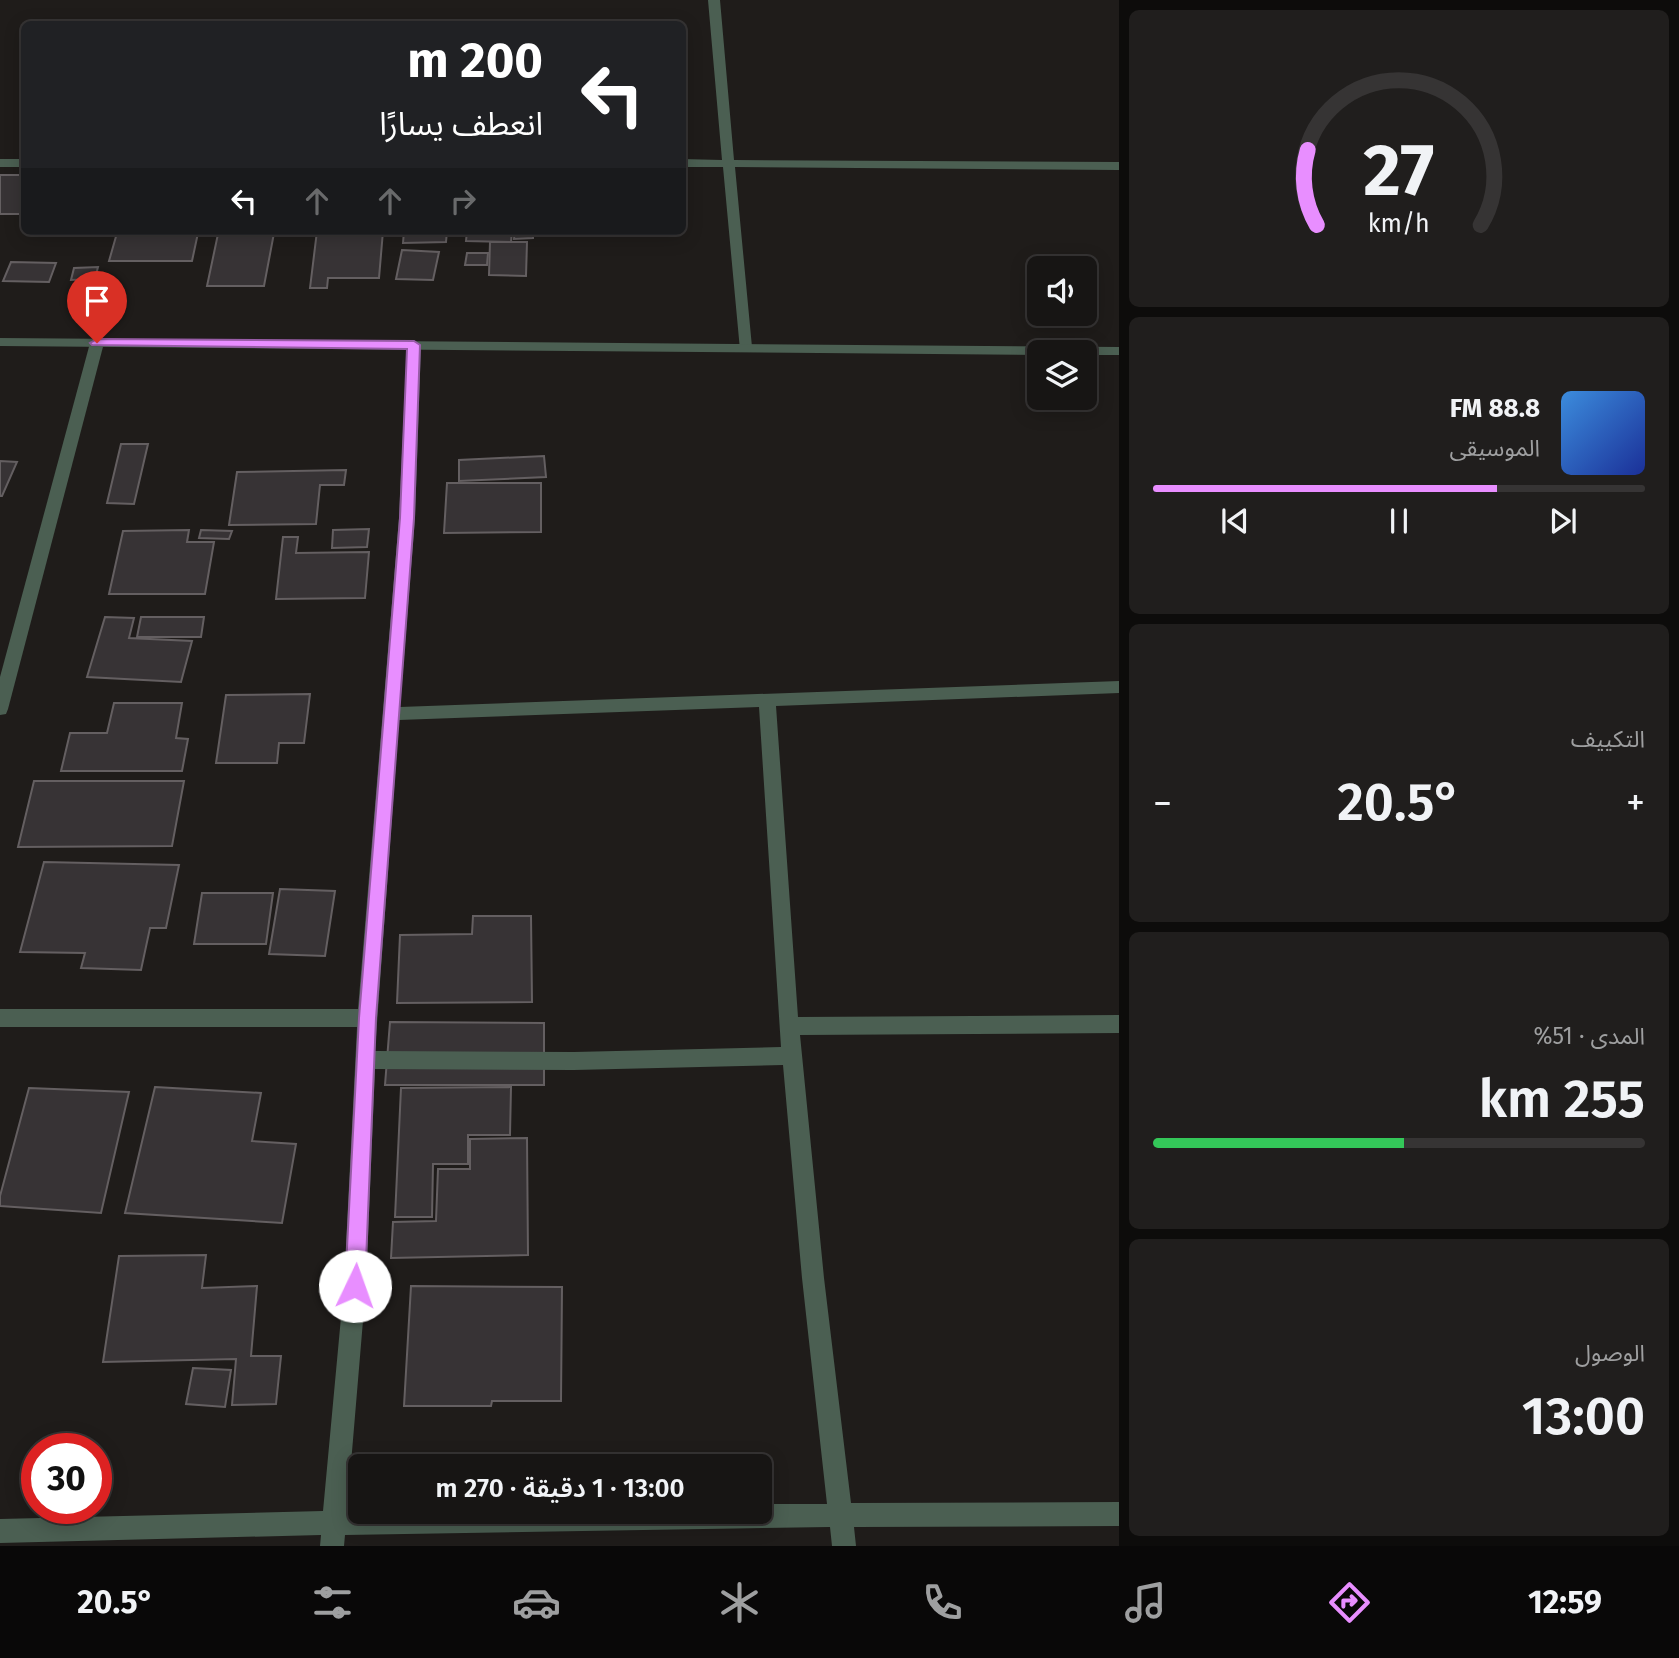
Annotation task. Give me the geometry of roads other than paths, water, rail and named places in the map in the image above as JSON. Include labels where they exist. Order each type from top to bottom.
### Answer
[{"type":"street","points":[[714,0],[745,347]]},
{"type":"street","points":[[0,163],[21,163]]},
{"type":"street","points":[[686,163],[1119,166]]},
{"type":"street","points":[[0,342],[1119,351]]},
{"type":"street","points":[[0,707],[97,343]]},
{"type":"street","points":[[332,1546],[355,1286],[368,1018],[407,518],[414,345]]},
{"type":"street","points":[[391,714],[1119,687]]},
{"type":"street","points":[[767,699],[789,1026],[813,1278],[844,1546]]},
{"type":"street","points":[[0,1018],[368,1018]]},
{"type":"street","points":[[789,1026],[1119,1024]]},
{"type":"street","points":[[366,1060],[574,1061],[792,1056]]},
{"type":"street","points":[[0,1531],[333,1522],[841,1514],[1119,1514]]}]
